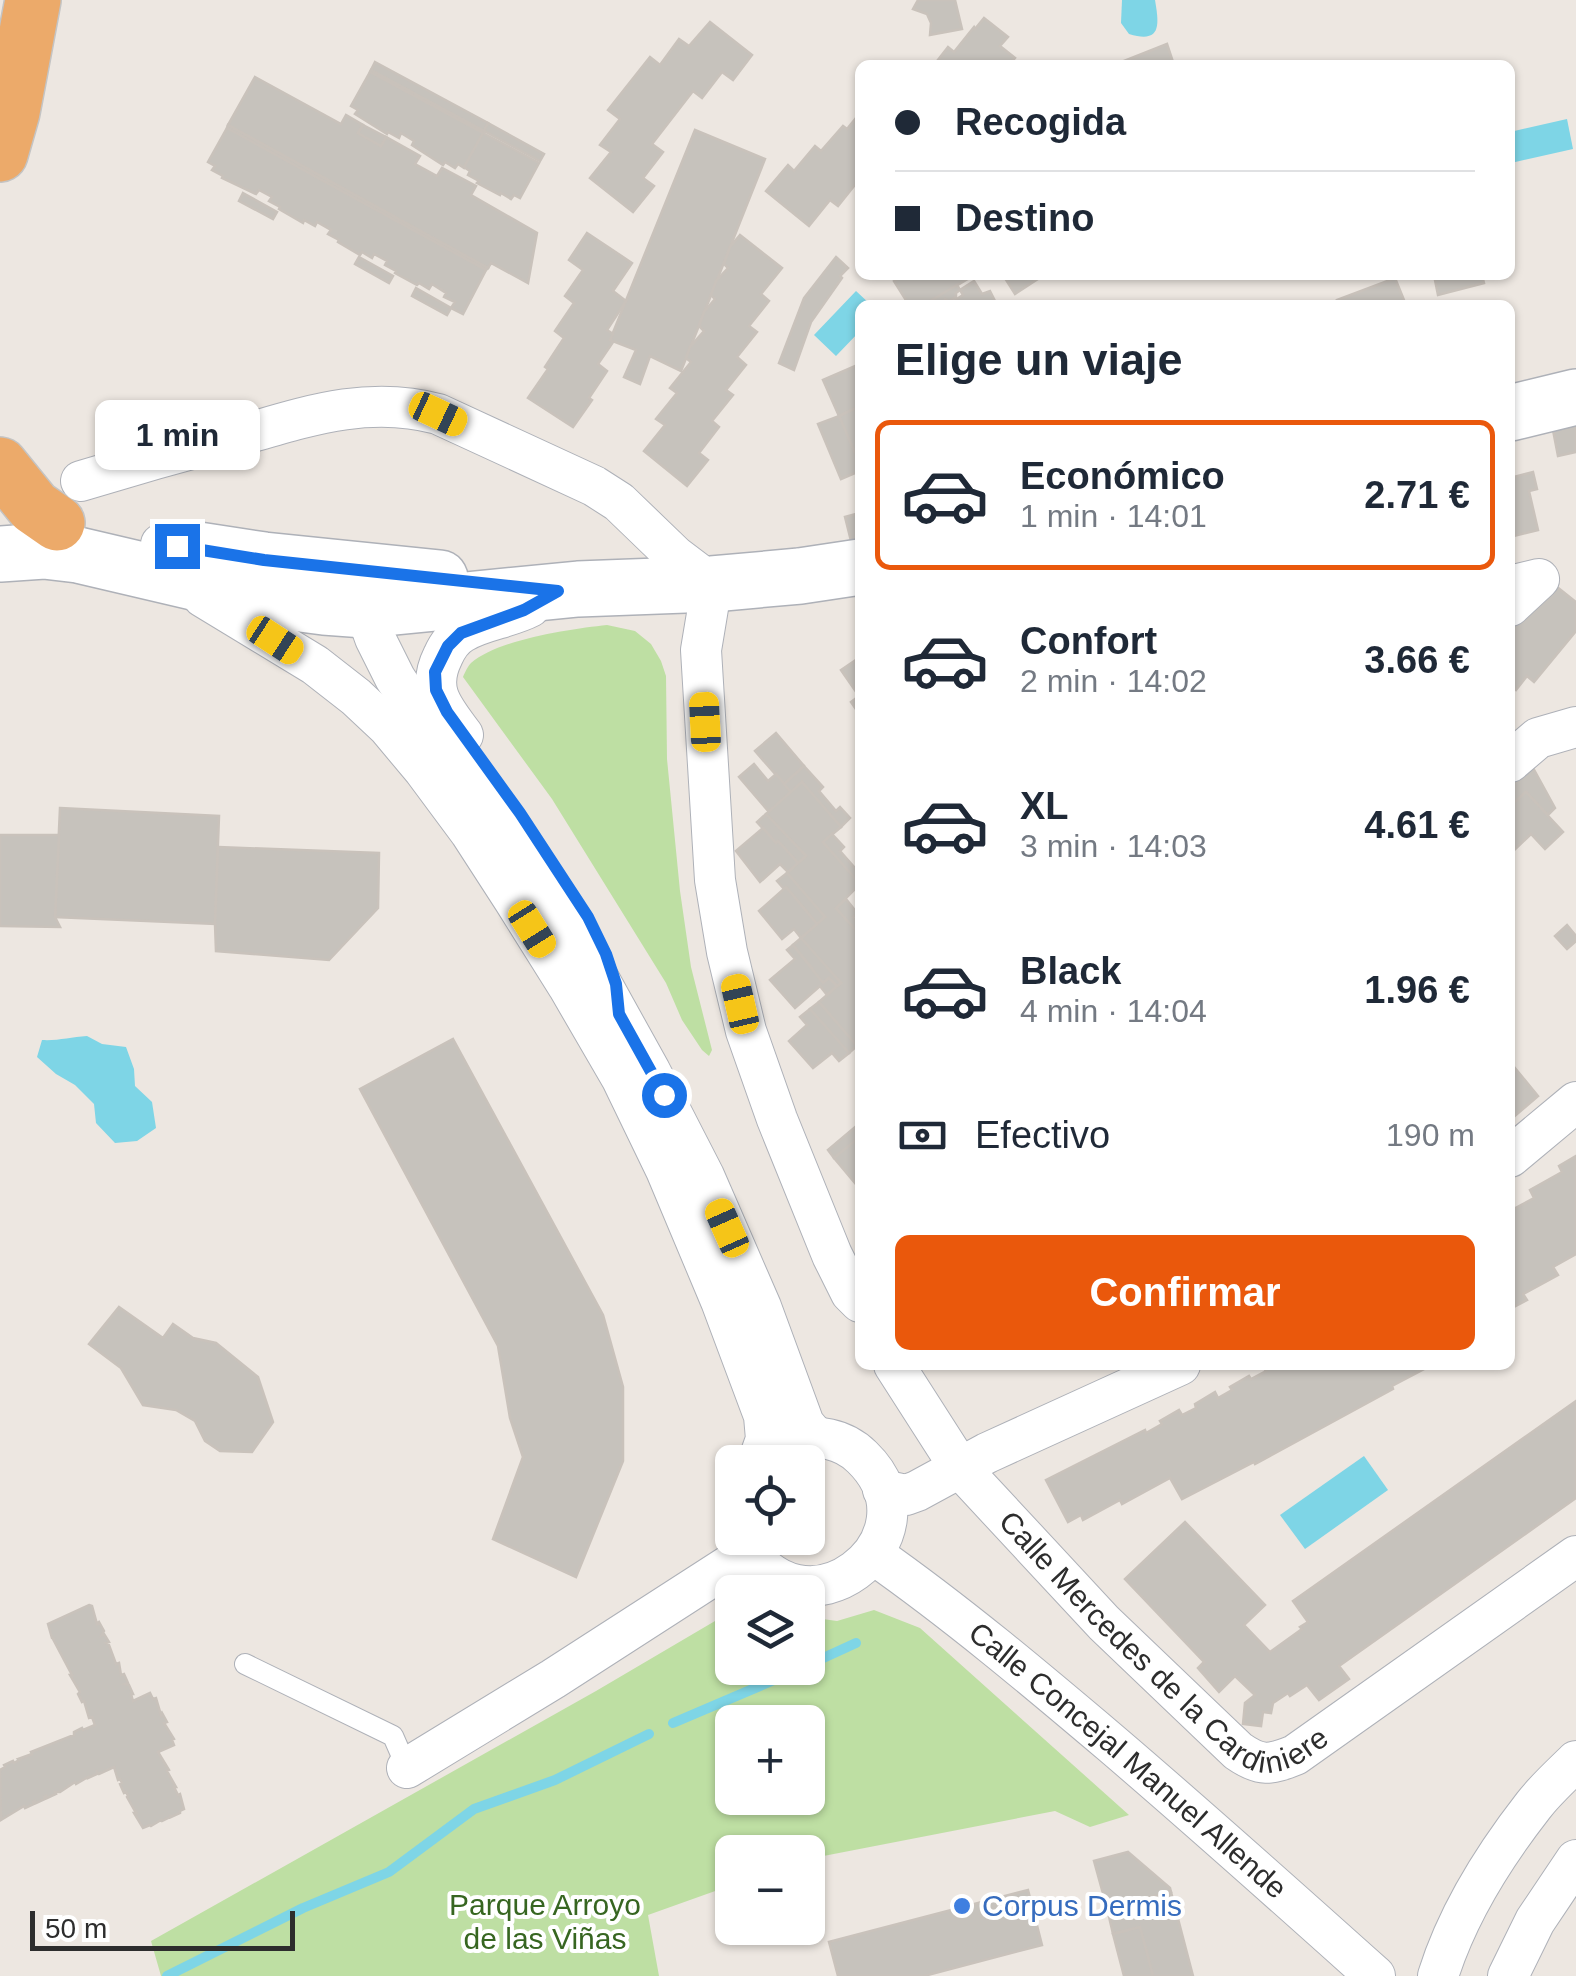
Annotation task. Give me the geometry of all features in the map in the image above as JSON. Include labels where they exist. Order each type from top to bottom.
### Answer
[{"type":"highway","points":[[0,96],[33,0]]},
{"type":"highway","points":[[0,154],[33,0]]},
{"type":"highway","points":[[0,465],[34,506],[69,502]]},
{"type":"main road","points":[[1515,412],[1576,397]]},
{"type":"main road","points":[[0,504],[16,512],[69,502],[161,559],[270,600],[324,607],[365,610],[558,591],[712,584],[855,568]]},
{"type":"main road","points":[[0,554],[264,560],[558,591]]},
{"type":"street","points":[[69,502],[316,414],[360,406],[409,408],[438,414],[594,486],[619,502],[675,556],[712,584],[702,650],[715,880],[728,952],[746,1030],[777,1119],[832,1255],[855,1298]]},
{"type":"street","points":[[594,486],[604,507],[640,556],[636,586],[671,614],[702,650]]},
{"type":"street","points":[[161,559],[356,697],[388,727],[470,832],[622,1079],[666,1170],[728,1317],[764,1416],[764,1445]]},
{"type":"street","points":[[1515,585],[1539,579],[1515,601]]},
{"type":"street","points":[[558,591],[514,614],[461,633],[448,646],[435,672],[436,690],[447,712],[588,917],[616,984],[619,1014]]},
{"type":"street","points":[[365,610],[395,678],[527,862],[569,925],[619,1014],[704,1176],[761,1306],[804,1424],[815,1437]]},
{"type":"street","points":[[1515,758],[1538,738],[1576,727]]},
{"type":"street","points":[[1515,1153],[1576,1102]]},
{"type":"street","name":"Calle Mercedes de la Cardiniere","points":[[897,1370],[960,1468],[1104,1623],[1254,1762],[1277,1762],[1295,1755],[1576,1556]]},
{"type":"street","points":[[883,1490],[906,1495],[933,1484],[1169,1370]]},
{"type":"street","points":[[753,1555],[761,1566],[792,1584],[827,1585],[859,1570],[874,1554],[883,1534],[883,1490],[878,1476],[858,1453],[845,1444],[815,1437],[781,1445]]},
{"type":"street","name":"Calle Concejal Manuel Allende","points":[[874,1554],[996,1645],[1376,1976]]},
{"type":"street","points":[[407,1768],[553,1679],[732,1555]]},
{"type":"street","points":[[1438,1976],[1464,1914],[1487,1874],[1534,1804],[1576,1760]]},
{"type":"street","points":[[1508,1976],[1535,1920],[1576,1860]]},
{"type":"lane","points":[[245,1664],[393,1736],[407,1768]]},
{"type":"green space","points":[[607,625],[635,631],[651,644],[666,676],[667,759],[680,891],[691,967],[712,1050],[709,1056],[682,1020],[666,983],[552,799],[463,677],[471,663],[499,648],[536,636]]},
{"type":"green space","name":"Parque Arroyo de las Viñas","points":[[874,1610],[920,1628],[1129,1815],[1090,1827],[1055,1811],[825,1856],[825,1835],[715,1835],[715,1891],[648,1915],[659,1976],[161,1976],[151,1941],[715,1621],[715,1685],[825,1685],[825,1619],[837,1621]]},
{"type":"water","points":[[1122,0],[1155,0],[1157,24],[1153,34],[1129,34],[1121,23]]},
{"type":"water","points":[[1567,119],[1573,149],[1515,162],[1515,131]]},
{"type":"water","points":[[856,291],[866,300],[855,300],[855,336],[836,356],[814,335]]},
{"type":"water","points":[[87,1036],[102,1044],[126,1047],[135,1086],[152,1102],[156,1128],[137,1141],[115,1143],[96,1123],[94,1104],[37,1057],[42,1040]]},
{"type":"water","points":[[1364,1456],[1388,1490],[1305,1549],[1280,1515]]},
{"type":"building","points":[[918,0],[955,0],[962,29],[930,35],[927,14],[913,9]]},
{"type":"building","points":[[984,18],[1008,37],[1000,46],[1015,58],[938,60],[948,47],[954,52]]},
{"type":"building","points":[[710,22],[752,55],[733,80],[722,72],[702,98],[693,91],[652,144],[663,152],[643,178],[654,186],[633,212],[590,178],[611,152],[600,145],[620,119],[608,110],[650,57],[660,65],[679,39],[689,46]]},
{"type":"building","points":[[1167,44],[1172,60],[1127,60]]},
{"type":"building","points":[[375,62],[488,123],[484,131],[371,70]]},
{"type":"building","points":[[370,72],[484,131],[483,133]]},
{"type":"building","points":[[370,72],[483,133],[464,168],[445,162],[443,165],[401,133],[399,138],[387,134],[355,114],[358,110],[351,106]]},
{"type":"building","points":[[255,77],[341,124],[346,115],[363,125],[358,133],[381,146],[386,137],[420,156],[415,164],[437,176],[442,168],[476,186],[471,195],[537,233],[528,283],[491,263],[488,268],[228,125]]},
{"type":"building","points":[[855,119],[855,185],[838,206],[830,200],[809,226],[766,191],[788,165],[794,171],[815,146],[821,151],[843,126],[847,129]]},
{"type":"building","points":[[488,123],[544,154],[540,161],[484,131]]},
{"type":"building","points":[[228,125],[488,268],[428,239],[227,128]]},
{"type":"building","points":[[363,125],[386,137],[381,146],[358,133]]},
{"type":"building","points":[[227,128],[486,270],[463,314],[451,308],[455,302],[432,284],[429,289],[417,285],[385,265],[387,261],[374,254],[372,258],[362,252],[360,255],[338,242],[328,234],[331,230],[317,222],[315,226],[304,220],[303,223],[279,209],[269,201],[272,197],[222,178],[208,162]]},
{"type":"building","points":[[695,130],[765,159],[681,371],[650,356],[640,384],[624,377],[636,350],[610,340]]},
{"type":"building","points":[[483,133],[539,163],[520,198],[500,195],[468,175],[470,171],[464,167]]},
{"type":"building","points":[[243,193],[277,212],[273,219],[239,201]]},
{"type":"building","points":[[587,233],[632,263],[613,291],[626,301],[607,330],[613,334],[613,342],[598,364],[607,371],[573,427],[528,398],[564,338],[555,331],[574,303],[565,296],[583,270],[569,260]]},
{"type":"building","points":[[740,235],[782,268],[761,294],[769,301],[749,326],[757,332],[737,357],[746,365],[726,390],[733,395],[712,421],[719,427],[699,453],[708,460],[687,486],[644,451],[665,425],[656,419],[677,393],[670,388],[691,362],[686,358],[690,347],[704,331],[699,326],[704,312],[715,299],[711,295],[716,281],[728,268],[724,264],[730,247]]},
{"type":"building","points":[[359,257],[393,276],[389,283],[355,264]]},
{"type":"building","points":[[836,257],[848,268],[811,322],[794,370],[779,363],[804,298]]},
{"type":"building","points":[[966,280],[932,300],[906,300],[894,281]]},
{"type":"building","points":[[1006,280],[1036,280],[1015,294]]},
{"type":"building","points":[[1396,280],[1404,300],[1337,300]]},
{"type":"building","points":[[1435,280],[1483,280],[1484,283],[1438,295]]},
{"type":"building","points":[[974,281],[982,294],[990,291],[994,300],[955,300],[963,295],[960,290]]},
{"type":"building","points":[[957,285],[960,290],[951,300],[932,300]]},
{"type":"building","points":[[416,288],[451,308],[447,315],[412,296]]},
{"type":"building","points":[[855,366],[855,408],[839,416],[823,380]]},
{"type":"building","points":[[855,408],[855,453],[839,416]]},
{"type":"building","points":[[839,416],[855,453],[855,473],[841,479],[818,424]]},
{"type":"building","points":[[1576,419],[1576,452],[1558,456],[1552,425]]},
{"type":"building","points":[[1533,472],[1537,489],[1529,491],[1538,530],[1515,536],[1515,477]]},
{"type":"building","points":[[855,514],[855,541],[851,541],[845,517]]},
{"type":"building","points":[[1552,583],[1576,602],[1576,631],[1534,682],[1527,676],[1516,690],[1515,689],[1515,615]]},
{"type":"building","points":[[855,660],[855,690],[841,670]]},
{"type":"building","points":[[776,733],[804,766],[784,784],[755,751]]},
{"type":"building","points":[[754,764],[768,781],[776,774],[791,792],[769,812],[739,777]]},
{"type":"building","points":[[804,766],[823,787],[819,791],[836,811],[840,807],[850,818],[841,827],[802,782],[791,792],[784,784]]},
{"type":"building","points":[[1532,766],[1555,808],[1548,815],[1526,792],[1515,802],[1515,782]]},
{"type":"building","points":[[802,782],[841,827],[823,842],[855,878],[855,889],[836,908],[855,929],[855,1044],[819,1002],[841,983],[801,938],[825,917],[787,873],[806,856],[766,814]]},
{"type":"building","points":[[1526,792],[1563,832],[1545,849],[1531,834],[1515,849],[1515,802]]},
{"type":"building","points":[[60,808],[219,816],[215,924],[55,917]]},
{"type":"building","points":[[766,814],[806,856],[798,863],[757,822]]},
{"type":"building","points":[[763,828],[798,863],[788,872],[780,864],[760,882],[736,851]]},
{"type":"building","points":[[832,834],[844,847],[840,851],[855,868],[855,878],[823,842]]},
{"type":"building","points":[[0,835],[59,835],[55,917],[60,927],[0,926]]},
{"type":"building","points":[[218,847],[379,853],[378,908],[329,960],[216,951]]},
{"type":"building","points":[[787,873],[825,917],[817,924],[777,881]]},
{"type":"building","points":[[786,887],[817,924],[801,938],[794,929],[782,939],[759,911]]},
{"type":"building","points":[[846,899],[855,910],[855,929],[836,908]]},
{"type":"building","points":[[1567,925],[1576,941],[1567,949],[1555,936]]},
{"type":"building","points":[[801,938],[841,983],[837,986],[829,978],[823,983],[810,969],[793,945]]},
{"type":"building","points":[[793,945],[823,983],[829,978],[837,986],[827,995],[820,986],[795,1008],[770,980],[795,959],[787,950]]},
{"type":"building","points":[[819,1002],[855,1048],[849,1053],[810,1009]]},
{"type":"building","points":[[810,1009],[849,1053],[839,1061],[832,1053],[813,1068],[789,1041],[807,1025],[800,1017]]},
{"type":"building","points":[[453,1039],[603,1315],[623,1387],[623,1461],[576,1577],[493,1539],[523,1457],[510,1418],[498,1346],[360,1089]]},
{"type":"building","points":[[1515,1068],[1538,1096],[1515,1116]]},
{"type":"building","points":[[855,1127],[855,1143],[834,1158],[828,1150]]},
{"type":"building","points":[[855,1141],[855,1183],[834,1158]]},
{"type":"building","points":[[1576,1156],[1576,1254],[1553,1267],[1558,1275],[1523,1294],[1527,1300],[1515,1306],[1515,1208],[1534,1198],[1530,1190],[1562,1172],[1559,1166]]},
{"type":"building","points":[[119,1307],[163,1338],[173,1324],[193,1338],[216,1343],[258,1377],[273,1422],[252,1452],[220,1451],[205,1441],[195,1421],[176,1410],[143,1405],[121,1368],[89,1344]]},
{"type":"building","points":[[1422,1370],[1255,1464],[1182,1499],[1170,1478],[1122,1504],[1120,1500],[1083,1520],[1081,1515],[1068,1522],[1046,1480],[1145,1430],[1146,1433],[1179,1410],[1182,1415],[1196,1408],[1195,1404],[1215,1392],[1218,1398],[1249,1376],[1251,1379],[1266,1371]]},
{"type":"building","points":[[1576,1401],[1576,1498],[1339,1666],[1349,1679],[1319,1700],[1307,1685],[1290,1696],[1288,1693],[1273,1703],[1271,1713],[1263,1712],[1261,1726],[1243,1724],[1245,1703],[1255,1695],[1235,1676],[1219,1692],[1198,1668],[1204,1662],[1125,1579],[1185,1522],[1265,1605],[1244,1625],[1270,1652],[1308,1622],[1293,1601]]},
{"type":"building","points":[[89,1605],[116,1664],[119,1663],[133,1701],[150,1693],[156,1698],[174,1739],[174,1745],[158,1752],[184,1809],[143,1828],[114,1767],[1,1820],[0,1770],[4,1765],[95,1725],[48,1624]]},
{"type":"building","points":[[1128,1852],[1171,1892],[1107,1908],[1094,1861]]},
{"type":"building","points":[[1028,1890],[1042,1945],[924,1976],[838,1976],[829,1942]]},
{"type":"building","points":[[1171,1892],[1193,1976],[1153,1976],[1140,1927],[1113,1934],[1107,1908]]},
{"type":"building","points":[[1140,1927],[1153,1976],[1124,1976],[1113,1934]]},
{"type":"waterway","points":[[825,1657],[856,1643]]},
{"type":"waterway","points":[[673,1723],[762,1685]]},
{"type":"waterway","points":[[167,1976],[303,1908],[389,1872],[474,1809],[555,1780],[649,1734]]},
{"type":"place","name":"Corpus Dermis","points":[[962,1906]]},
{"type":"route","points":[[177,546],[264,560],[558,591],[524,610],[461,633],[448,646],[435,672],[436,690],[447,712],[588,917],[616,984],[619,1014],[664,1095]]}]
